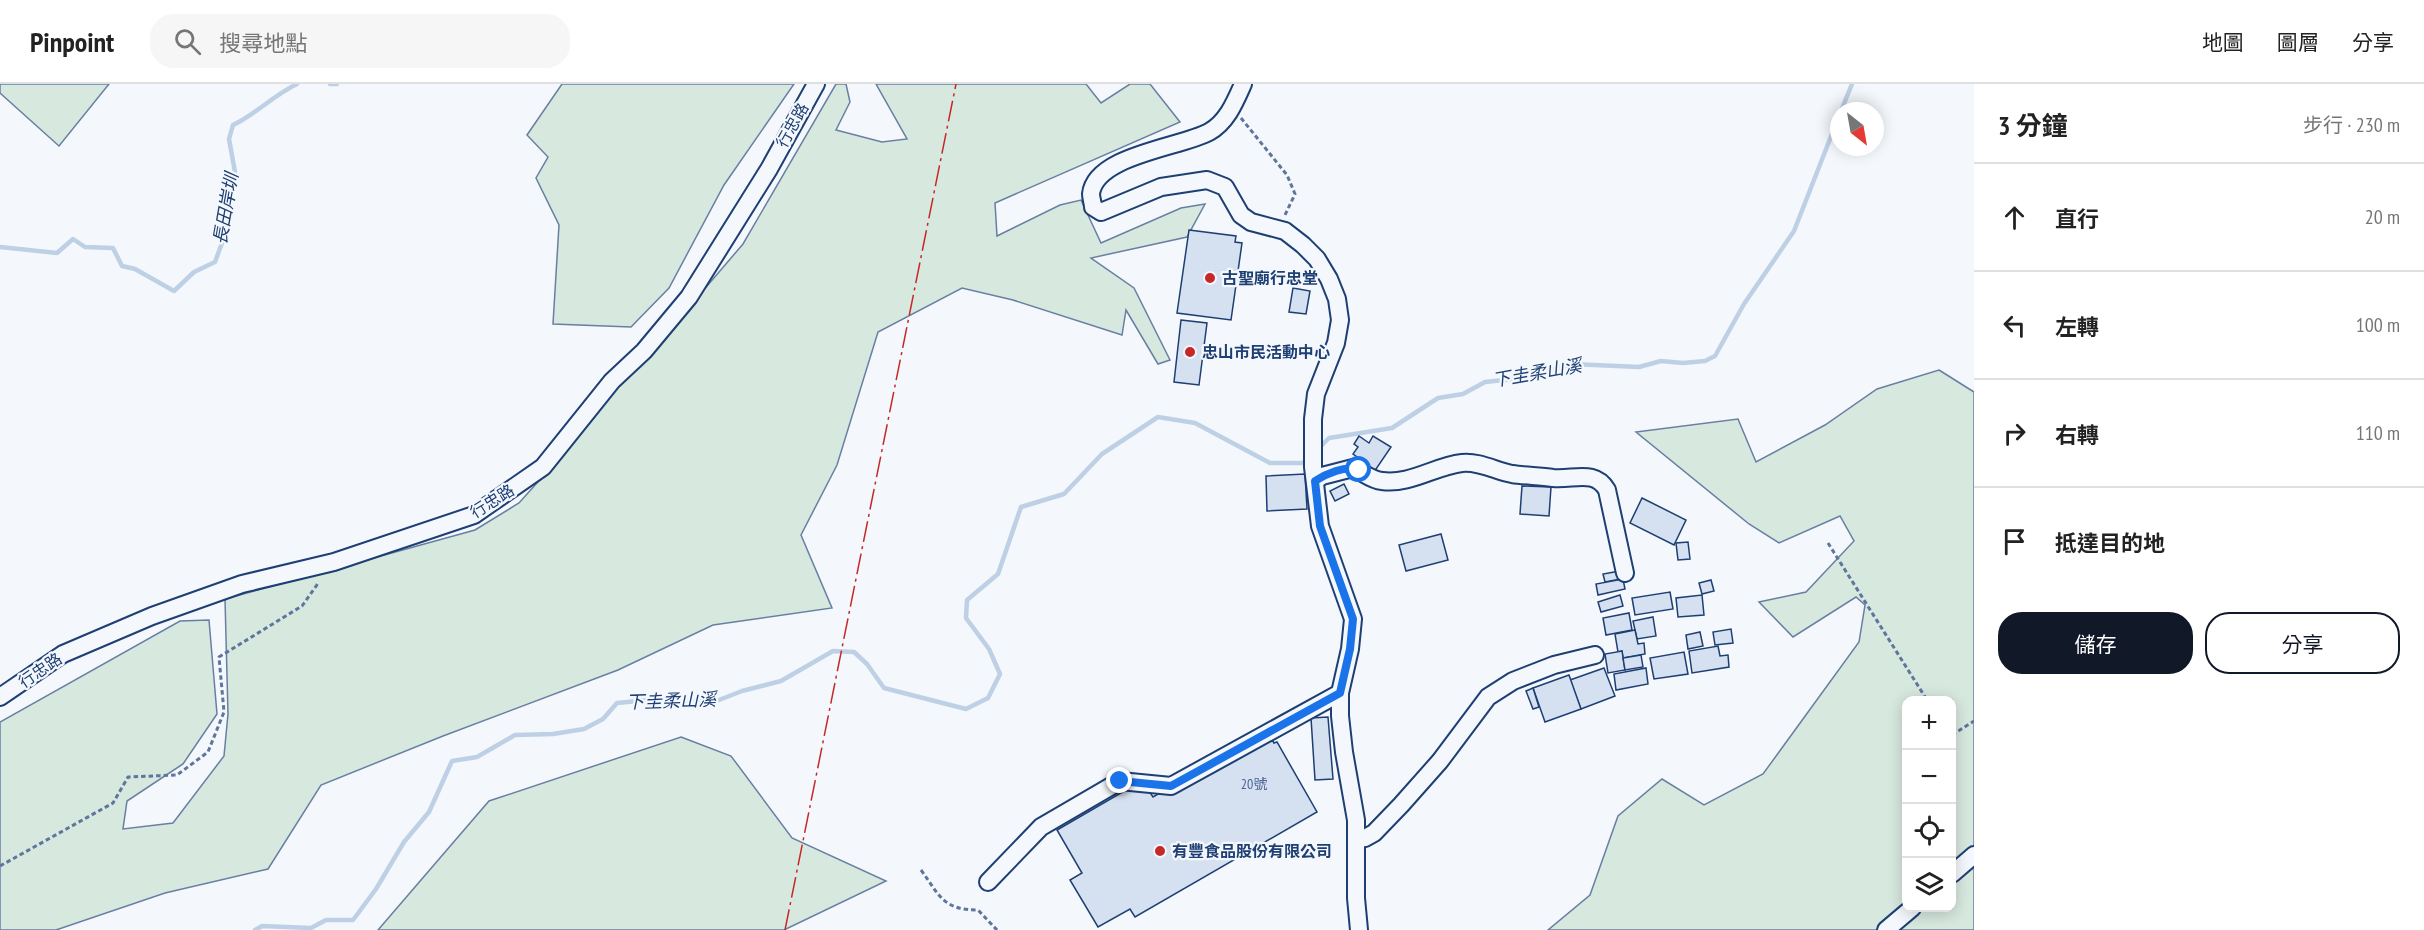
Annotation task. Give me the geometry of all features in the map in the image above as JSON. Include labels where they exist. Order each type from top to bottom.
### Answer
[{"type":"street","name":"行忠路","points":[[0,697],[63,654],[152,616],[242,584],[334,562],[474,515],[543,467],[612,381],[644,351],[689,297],[769,169],[816,84]]},
{"type":"street","points":[[1243,84],[1223,122],[1208,132],[1139,155],[1108,170],[1096,181],[1091,194],[1094,207],[1101,212],[1111,210],[1161,187],[1207,180],[1226,188],[1241,214],[1251,222],[1285,231],[1317,259],[1337,299],[1340,320],[1336,342],[1316,394],[1312,438],[1320,526],[1353,619],[1350,649],[1340,693],[1342,734],[1356,820],[1356,898],[1359,930]]},
{"type":"street","points":[[1314,474],[1323,476],[1353,468],[1370,478],[1383,482],[1402,480],[1462,463],[1477,464],[1512,474],[1565,479],[1591,476],[1601,480],[1607,490],[1625,573]]},
{"type":"street","points":[[1356,839],[1365,838],[1374,833],[1401,805],[1440,761],[1488,697],[1523,677],[1554,665],[1595,655]]},
{"type":"street","points":[[988,882],[1041,827],[1120,781],[1171,786],[1340,693]]},
{"type":"street","points":[[1956,871],[1974,855]]},
{"type":"street","points":[[1886,930],[1907,912]]},
{"type":"path","points":[[1232,107],[1291,181],[1295,194],[1279,230]]},
{"type":"path","points":[[1828,543],[1924,696]]},
{"type":"path","points":[[0,866],[113,803],[128,777],[177,775],[208,752],[224,712],[219,657],[302,606],[334,562]]},
{"type":"path","points":[[1956,732],[1974,721]]},
{"type":"path","points":[[921,870],[947,905],[965,910],[978,910],[997,930]]},
{"type":"shaded area","points":[[0,84],[109,84],[59,146],[0,93]]},
{"type":"shaded area","points":[[562,84],[794,84],[724,185],[669,288],[631,327],[553,324],[559,225],[536,178],[548,157],[527,135]]},
{"type":"shaded area","points":[[836,84],[846,84],[850,102],[836,130],[882,142],[907,139],[876,84],[1086,84],[1101,103],[1130,84],[1150,84],[1180,122],[995,203],[997,236],[1060,205],[1081,200],[1101,243],[1181,208],[1205,204],[1187,237],[1091,258],[1134,288],[1170,360],[1158,364],[1126,310],[1122,335],[1013,300],[962,288],[878,332],[837,465],[801,535],[832,608],[713,625],[618,670],[321,785],[268,869],[165,893],[56,930],[0,930],[0,722],[180,621],[209,620],[217,714],[183,764],[127,801],[123,829],[173,823],[224,756],[228,714],[225,599],[475,530],[519,503],[545,474],[599,392],[672,327],[743,244]]},
{"type":"shaded area","points":[[1939,370],[1974,392],[1974,930],[1548,930],[1590,895],[1618,816],[1662,779],[1704,805],[1763,774],[1859,642],[1865,605],[1856,597],[1793,637],[1759,602],[1806,592],[1854,541],[1840,516],[1779,543],[1749,524],[1636,432],[1738,419],[1756,462],[1825,425],[1877,389]]},
{"type":"shaded area","points":[[681,737],[731,756],[792,838],[886,881],[784,930],[378,930],[489,801]]},
{"type":"building","name":"古聖廟行忠堂","points":[[1189,230],[1236,236],[1235,242],[1242,243],[1231,320],[1177,313]]},
{"type":"building","points":[[1293,288],[1310,291],[1306,314],[1289,312]]},
{"type":"building","name":"忠山市民活動中心","points":[[1181,320],[1207,323],[1199,385],[1174,382]]},
{"type":"building","points":[[1359,436],[1369,443],[1373,436],[1391,447],[1374,472],[1357,461],[1360,459],[1353,454],[1358,447],[1354,444]]},
{"type":"building","points":[[1305,474],[1307,509],[1267,511],[1266,476]]},
{"type":"building","points":[[1344,484],[1349,494],[1335,501],[1330,491]]},
{"type":"building","points":[[1522,486],[1551,487],[1549,516],[1520,514]]},
{"type":"building","points":[[1642,498],[1686,520],[1674,545],[1630,523]]},
{"type":"building","points":[[1441,534],[1448,560],[1406,571],[1399,545]]},
{"type":"building","points":[[1688,542],[1690,559],[1678,560],[1676,543]]},
{"type":"building","points":[[1620,571],[1621,579],[1605,582],[1603,574]]},
{"type":"building","points":[[1623,579],[1625,589],[1598,595],[1596,584]]},
{"type":"building","points":[[1711,580],[1714,591],[1702,594],[1699,583]]},
{"type":"building","points":[[1670,592],[1673,609],[1635,615],[1632,598]]},
{"type":"building","points":[[1620,595],[1623,606],[1601,612],[1598,602]]},
{"type":"building","points":[[1702,595],[1704,615],[1678,617],[1676,598]]},
{"type":"building","points":[[1629,613],[1632,630],[1606,635],[1603,618]]},
{"type":"building","points":[[1653,617],[1656,636],[1637,639],[1633,621]]},
{"type":"building","points":[[1731,629],[1733,643],[1715,645],[1713,632]]},
{"type":"building","points":[[1635,630],[1638,644],[1644,643],[1645,654],[1623,658],[1622,651],[1618,652],[1615,634]]},
{"type":"building","points":[[1700,632],[1703,646],[1688,649],[1686,635]]},
{"type":"building","points":[[1718,646],[1720,656],[1728,655],[1729,667],[1692,673],[1689,651]]},
{"type":"building","points":[[1622,651],[1625,670],[1608,673],[1605,654]]},
{"type":"building","points":[[1684,652],[1688,674],[1654,679],[1650,658]]},
{"type":"building","points":[[1641,655],[1643,667],[1625,670],[1623,658]]},
{"type":"building","points":[[1604,668],[1615,696],[1581,709],[1570,680]]},
{"type":"building","points":[[1646,668],[1648,684],[1616,690],[1614,674]]},
{"type":"building","points":[[1569,675],[1581,709],[1545,722],[1533,688]]},
{"type":"building","points":[[1533,688],[1539,707],[1533,709],[1526,691]]},
{"type":"building","points":[[1328,717],[1333,779],[1315,780],[1311,718]]},
{"type":"building","name":"有豐食品股份有限公司","points":[[1271,738],[1274,743],[1277,742],[1317,812],[1135,917],[1130,909],[1098,927],[1070,880],[1082,873],[1057,830],[1138,783],[1145,785],[1153,797],[1246,743]]},
{"type":"waterway","name":"長田岸圳","points":[[0,247],[57,253],[73,239],[85,247],[113,248],[122,266],[135,269],[174,291],[194,272],[215,262],[222,243],[235,172],[229,139],[233,125],[297,84]]},
{"type":"waterway","name":"長田岸圳","points":[[330,84],[337,84]]},
{"type":"waterway","name":"下圭柔山溪","points":[[1845,102],[1852,84]]},
{"type":"waterway","name":"下圭柔山溪","points":[[1318,449],[1329,438],[1392,428],[1438,398],[1463,394],[1485,382],[1523,378],[1572,364],[1639,367],[1661,361],[1683,363],[1705,361],[1715,356],[1744,304],[1794,231],[1830,139]]},
{"type":"waterway","name":"下圭柔山溪","points":[[255,930],[262,926],[311,928],[326,920],[353,920],[376,889],[404,842],[429,812],[452,761],[477,757],[515,735],[553,734],[584,729],[603,719],[617,703],[648,700],[665,703],[719,700],[742,691],[781,681],[833,651],[854,652],[867,664],[884,688],[966,709],[988,698],[1000,674],[989,649],[966,618],[967,600],[998,574],[1021,507],[1064,494],[1102,454],[1158,417],[1195,423],[1270,463],[1303,463],[1309,457]]},
{"type":"power","points":[[785,930],[956,84]]},
{"type":"place","name":"古聖廟行忠堂","points":[[1210,278]]},
{"type":"place","name":"忠山市民活動中心","points":[[1190,352]]},
{"type":"place","name":"有豐食品股份有限公司","points":[[1160,851]]},
{"type":"route","points":[[1120,781],[1171,786],[1340,693],[1350,649],[1353,619],[1320,526],[1315,481],[1338,471],[1353,468],[1359,470]]}]
